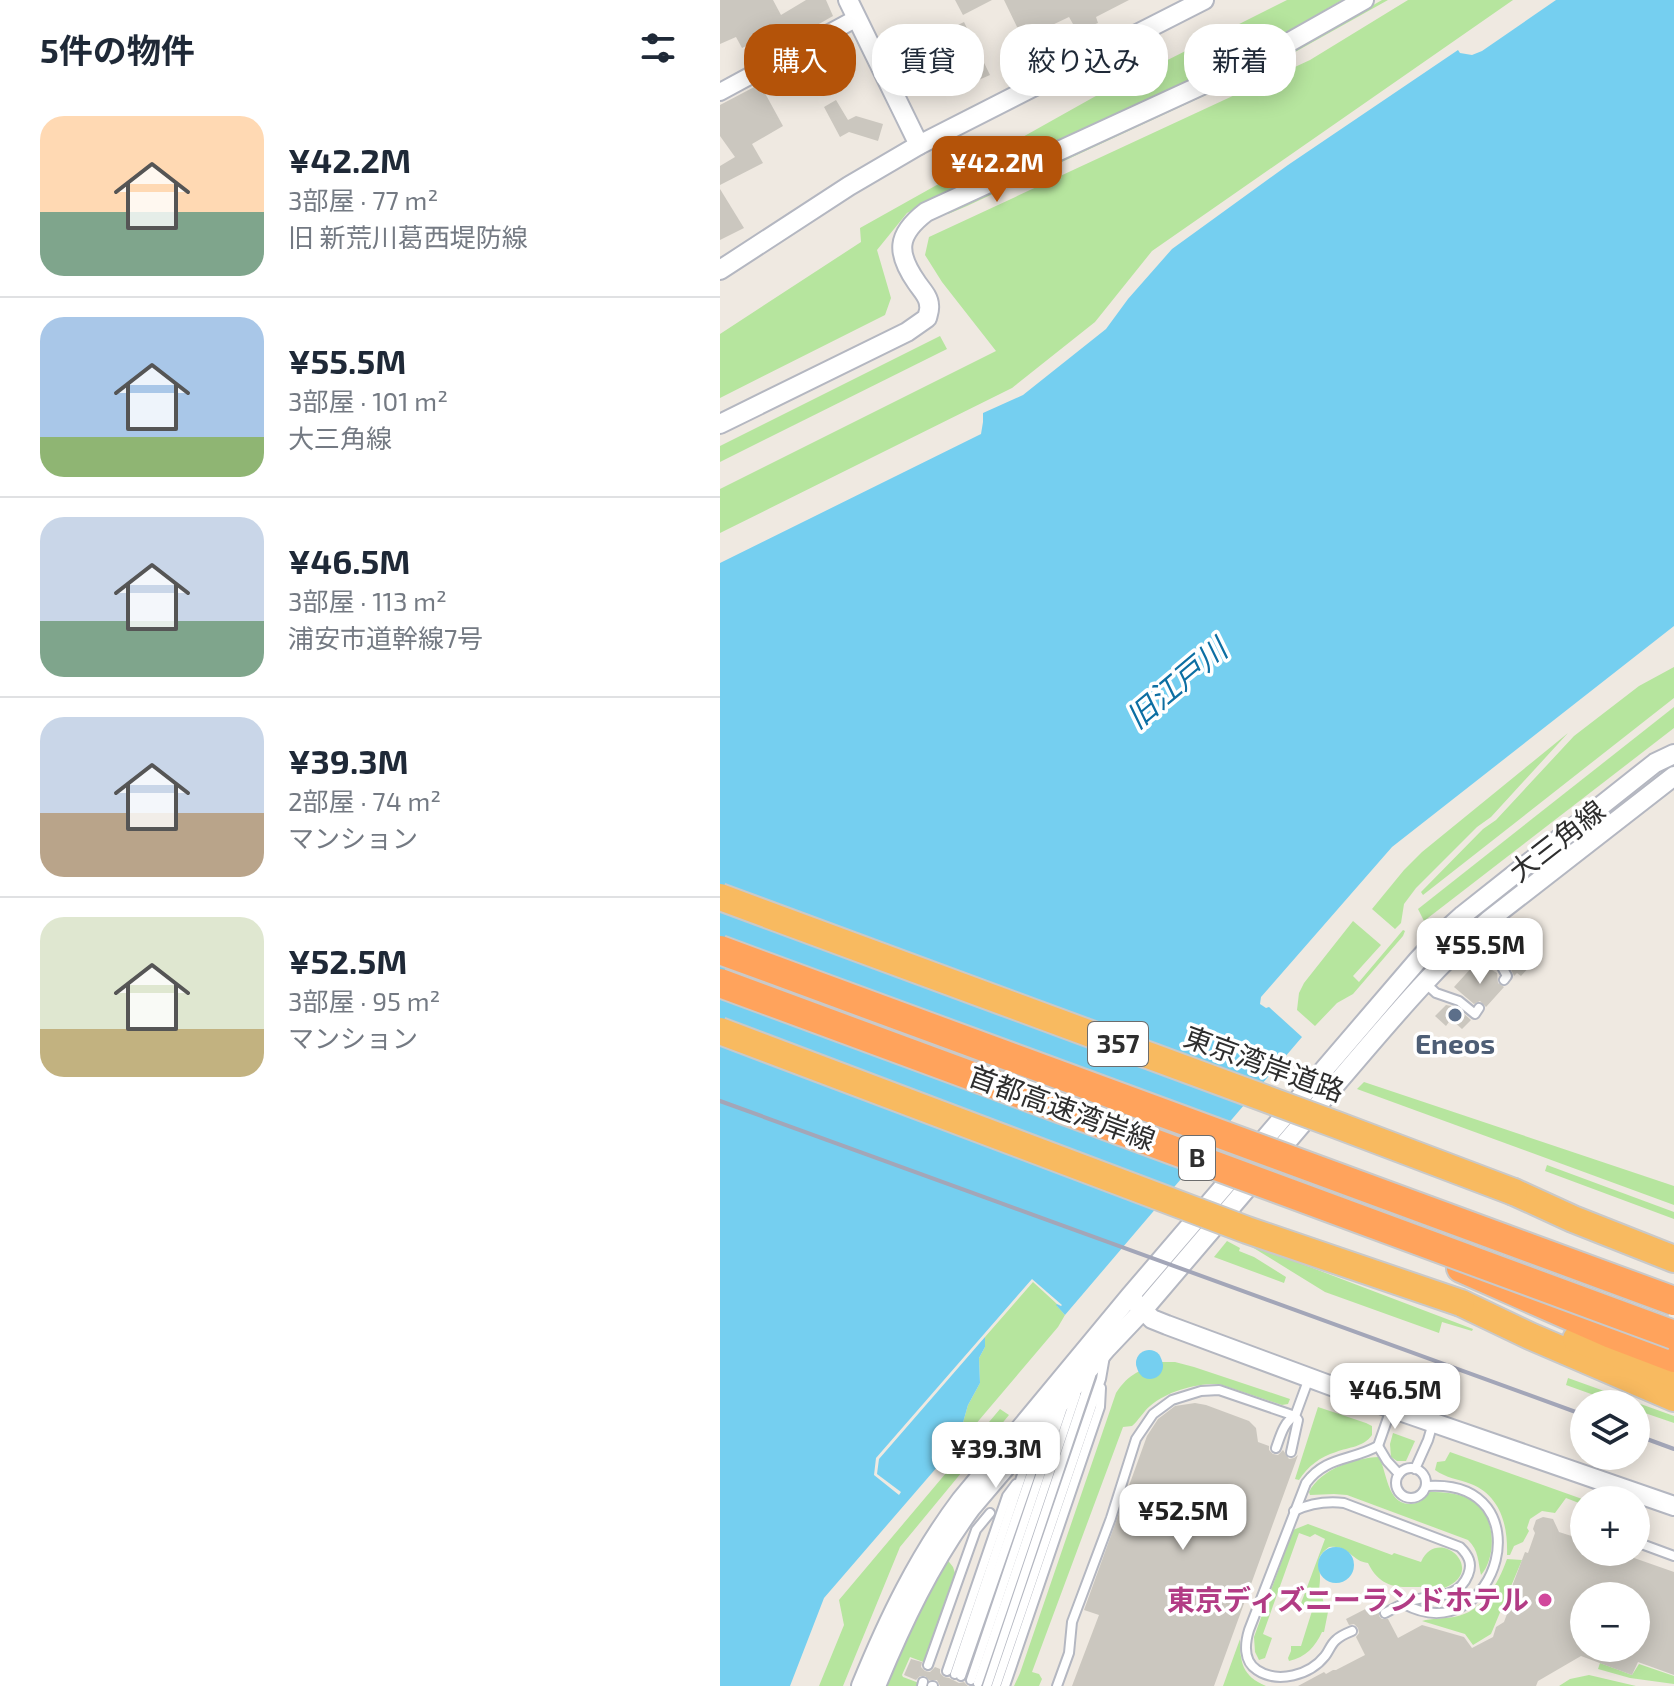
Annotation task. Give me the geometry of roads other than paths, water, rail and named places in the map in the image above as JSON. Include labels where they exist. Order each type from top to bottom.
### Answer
[{"type":"highway","name":"東京湾岸道路","points":[[720,897],[1514,1192],[1674,1259]]},
{"type":"highway","name":"首都高速湾岸線","points":[[720,950],[1674,1301]]},
{"type":"highway","name":"首都高速湾岸線","points":[[720,983],[1674,1335]]},
{"type":"highway","points":[[720,1031],[1247,1230],[1461,1303],[1534,1324],[1674,1374]]},
{"type":"highway","name":"東京湾岸道路","points":[[1514,1192],[1577,1208],[1674,1243]]},
{"type":"highway","points":[[1405,1234],[1461,1268],[1611,1334],[1674,1358]]},
{"type":"highway","points":[[1461,1303],[1674,1398]]},
{"type":"street","points":[[848,0],[919,145]]},
{"type":"street","points":[[720,270],[849,186],[919,145],[1204,0]]},
{"type":"street","points":[[720,424],[907,332],[927,318],[929,305],[906,268],[902,253],[905,236],[913,222],[926,212],[1263,57],[1364,0]]},
{"type":"street","points":[[720,92],[857,18]]},
{"type":"street","name":"大三角線","points":[[1136,1303],[1442,934],[1655,763],[1674,754]]},
{"type":"street","name":"大三角線","points":[[1136,1303],[1443,962],[1475,932],[1674,776]]},
{"type":"street","points":[[876,1686],[908,1613],[953,1533],[1102,1354],[1136,1303]]},
{"type":"street","points":[[1136,1303],[1152,1319],[1167,1325],[1391,1408],[1674,1506]]},
{"type":"street","points":[[861,1686],[913,1572],[941,1526],[1136,1303]]},
{"type":"lane","points":[[1475,932],[1494,954],[1502,974]]},
{"type":"lane","points":[[1485,965],[1494,954]]},
{"type":"lane","points":[[1424,983],[1436,993],[1458,996],[1473,1007]]},
{"type":"lane","points":[[1005,1686],[1100,1407],[1102,1354]]},
{"type":"lane","points":[[979,1683],[1102,1354]]},
{"type":"lane","points":[[1276,1448],[1287,1422],[1295,1416],[1309,1378]]},
{"type":"lane","points":[[979,1683],[1081,1379]]},
{"type":"lane","points":[[996,1686],[1101,1379]]},
{"type":"lane","points":[[1057,1686],[1069,1653],[1072,1622],[1111,1518],[1136,1439],[1153,1414],[1172,1400],[1219,1390],[1295,1416],[1298,1420],[1291,1452]]},
{"type":"lane","points":[[979,1683],[1067,1394]]},
{"type":"lane","points":[[1352,1631],[1335,1640],[1317,1664],[1304,1671],[1280,1677],[1268,1675],[1251,1666],[1247,1658],[1246,1639],[1306,1483],[1324,1465],[1378,1446],[1391,1408]]},
{"type":"lane","points":[[1038,1430],[1021,1478],[1007,1496],[954,1674],[1052,1412]]},
{"type":"lane","points":[[1415,1469],[1433,1422]]},
{"type":"lane","points":[[1378,1446],[1399,1474]]},
{"type":"lane","points":[[1406,1469],[1423,1473],[1426,1486],[1421,1495],[1406,1498],[1398,1492],[1395,1483],[1399,1474],[1406,1469]]},
{"type":"lane","points":[[1404,1604],[1427,1613],[1460,1607],[1486,1585],[1498,1556],[1494,1522],[1485,1504],[1458,1489],[1426,1486]]},
{"type":"lane","points":[[1294,1511],[1327,1501],[1344,1503],[1460,1547],[1468,1555],[1471,1569],[1465,1583],[1456,1590],[1447,1595],[1409,1601],[1385,1613]]},
{"type":"lane","points":[[928,1665],[976,1530],[990,1513]]},
{"type":"lane","points":[[1650,1547],[1674,1556]]},
{"type":"water","name":"旧江戸川","points":[[1556,0],[1674,0],[1674,626],[1392,847],[1261,997],[1260,1004],[1269,1007],[1302,1037],[1065,1315],[1056,1305],[1062,1305],[1032,1279],[876,1458],[874,1475],[899,1495],[901,1492],[877,1474],[879,1459],[985,1337],[985,1347],[979,1358],[980,1383],[968,1405],[962,1426],[938,1466],[824,1598],[790,1686],[720,1686],[720,563],[981,434],[983,413],[1023,395],[1106,329],[1172,249],[1288,165],[1458,50],[1472,55],[1482,51]]},
{"type":"water","points":[[1336,1547],[1348,1553],[1354,1565],[1348,1577],[1336,1583],[1324,1577],[1318,1565],[1324,1553]]},
{"type":"railway","points":[[720,1101],[1570,1410]]},
{"type":"railway","points":[[1650,1440],[1674,1449]]},
{"type":"place","name":"Eneos","points":[[1455,1015]]},
{"type":"place","name":"東京ディズニーランドホテル","points":[[1545,1600]]}]
